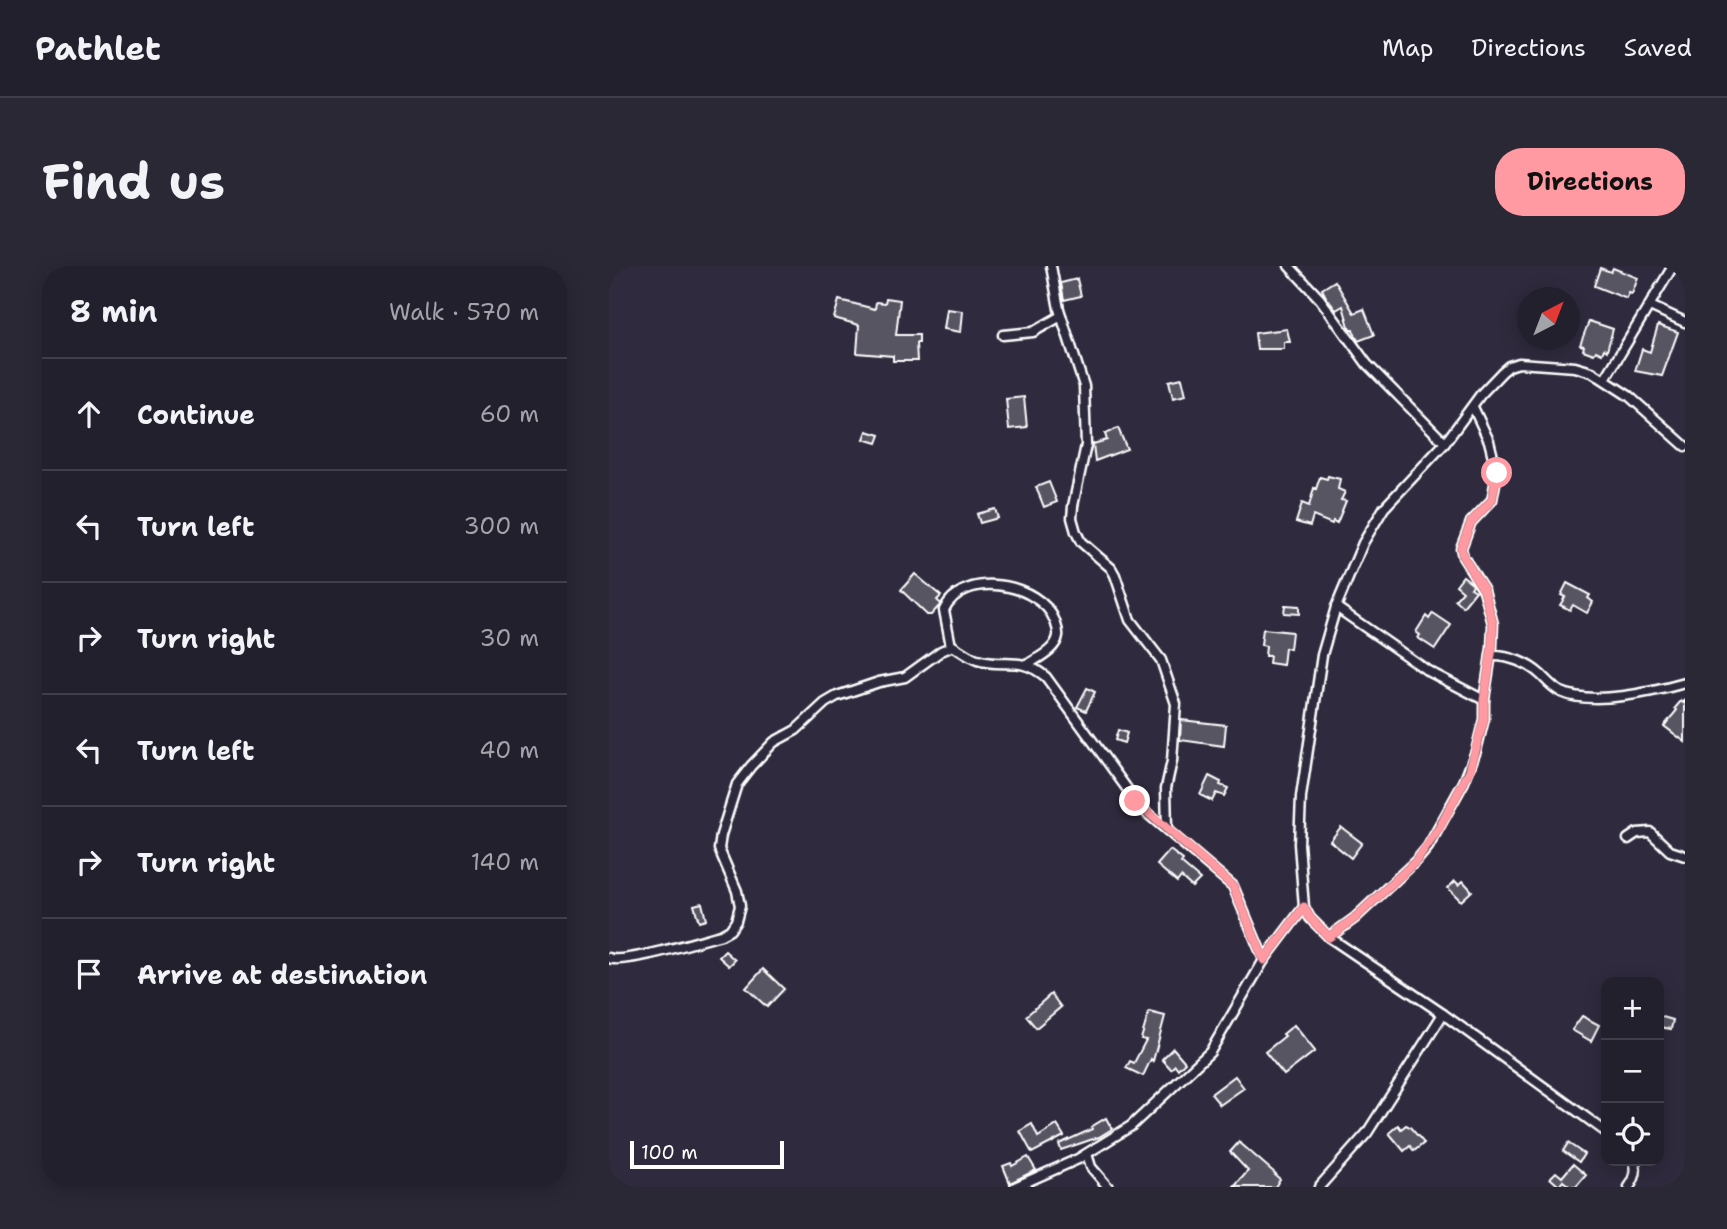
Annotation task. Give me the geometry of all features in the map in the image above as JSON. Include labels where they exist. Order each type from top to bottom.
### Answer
[{"type":"street","points":[[1051,266],[1061,316],[1083,386],[1086,444],[1072,518],[1087,549],[1111,568],[1115,575],[1131,620],[1161,660],[1176,704],[1172,761],[1165,788],[1167,829]]},
{"type":"street","points":[[1289,266],[1320,299],[1367,364],[1445,443]]},
{"type":"street","points":[[1605,379],[1673,266]]},
{"type":"street","points":[[1650,306],[1685,322]]},
{"type":"street","points":[[1003,335],[1033,332],[1061,316]]},
{"type":"street","points":[[1601,1128],[1443,1014],[1329,937],[1310,918],[1304,907],[1299,845],[1301,797],[1318,676],[1336,607],[1371,526],[1401,488],[1445,443],[1481,394],[1502,372],[1519,363],[1575,367],[1592,372],[1629,396],[1685,446]]},
{"type":"street","points":[[1329,937],[1355,918],[1417,860],[1427,847],[1470,770],[1484,719],[1493,624],[1484,590],[1463,557],[1461,548],[1468,527],[1492,500],[1497,482],[1495,459],[1473,407]]},
{"type":"street","points":[[951,646],[944,610],[955,595],[971,587],[989,585],[1018,588],[1041,600],[1052,612],[1058,628],[1054,645],[1027,665]]},
{"type":"street","points":[[1336,607],[1428,671],[1484,700]]},
{"type":"street","points":[[951,646],[979,661],[1017,662],[1046,677],[1141,808],[1218,871],[1237,891],[1264,960]]},
{"type":"street","points":[[609,958],[619,961],[721,935],[730,930],[740,906],[737,891],[719,849],[725,818],[737,784],[774,741],[796,730],[825,703],[837,696],[879,682],[905,677],[951,646]]},
{"type":"street","points":[[1491,656],[1501,655],[1516,660],[1538,672],[1556,689],[1581,698],[1618,696],[1685,683]]},
{"type":"street","points":[[1628,839],[1650,832],[1670,851],[1685,856]]},
{"type":"street","points":[[1015,1187],[1087,1154],[1131,1126],[1210,1052],[1264,960],[1304,907]]},
{"type":"street","points":[[1318,1187],[1367,1133],[1443,1014]]},
{"type":"street","points":[[1087,1154],[1091,1167],[1108,1187]]},
{"type":"street","points":[[1634,1185],[1635,1166]]},
{"type":"building","points":[[1600,268],[1611,272],[1613,268],[1638,278],[1632,294],[1629,293],[1627,299],[1594,286]]},
{"type":"building","points":[[1077,279],[1081,296],[1064,300],[1061,283]]},
{"type":"building","points":[[1335,281],[1354,313],[1364,309],[1374,335],[1358,341],[1353,330],[1350,330],[1343,306],[1336,310],[1326,297],[1322,289]]},
{"type":"building","points":[[886,298],[900,300],[896,335],[919,335],[919,343],[916,343],[917,361],[893,361],[893,356],[857,353],[859,325],[834,318],[839,300],[875,309],[876,302],[885,303]]},
{"type":"building","points":[[947,309],[963,311],[961,332],[944,329]]},
{"type":"building","points":[[1589,321],[1613,329],[1607,351],[1604,349],[1602,354],[1583,350],[1584,346],[1580,345]]},
{"type":"building","points":[[1658,325],[1678,332],[1662,376],[1635,371],[1642,349],[1650,352]]},
{"type":"building","points":[[1287,329],[1290,342],[1284,342],[1284,349],[1257,349],[1255,333]]},
{"type":"building","points":[[1182,378],[1186,395],[1173,398],[1169,381]]},
{"type":"building","points":[[1024,397],[1027,427],[1009,429],[1006,399]]},
{"type":"building","points":[[1118,428],[1127,449],[1095,461],[1093,444],[1107,440],[1105,434]]},
{"type":"building","points":[[867,431],[880,435],[877,443],[864,439]]},
{"type":"building","points":[[1328,476],[1340,479],[1338,489],[1345,492],[1341,500],[1346,501],[1337,523],[1333,521],[1332,524],[1313,516],[1310,526],[1296,522],[1302,503],[1309,506],[1320,477],[1327,479]]},
{"type":"building","points":[[1049,482],[1057,502],[1044,507],[1036,487]]},
{"type":"building","points":[[995,509],[998,518],[980,523],[977,514]]},
{"type":"building","points":[[915,574],[941,596],[937,600],[941,604],[931,615],[927,615],[901,590]]},
{"type":"building","points":[[1463,576],[1472,583],[1471,588],[1476,591],[1463,607],[1455,600],[1463,591],[1456,585]]},
{"type":"building","points":[[1567,583],[1590,595],[1588,598],[1593,602],[1587,613],[1573,605],[1570,610],[1560,605],[1565,597],[1561,595]]},
{"type":"building","points":[[1285,605],[1299,606],[1299,614],[1284,613]]},
{"type":"building","points":[[1433,613],[1451,625],[1435,649],[1418,638],[1420,635],[1416,632],[1426,616],[1429,619]]},
{"type":"building","points":[[1263,629],[1292,632],[1290,649],[1285,648],[1283,665],[1269,663],[1270,656],[1265,656],[1266,646],[1261,645]]},
{"type":"building","points":[[1087,688],[1095,692],[1086,711],[1077,707]]},
{"type":"building","points":[[1685,700],[1685,742],[1664,726],[1677,710],[1675,708]]},
{"type":"building","points":[[1181,720],[1226,725],[1224,746],[1180,740]]},
{"type":"building","points":[[1118,730],[1127,733],[1124,743],[1115,740]]},
{"type":"building","points":[[1209,776],[1228,788],[1224,796],[1216,793],[1212,801],[1200,795]]},
{"type":"building","points":[[1341,827],[1362,843],[1351,858],[1330,841]]},
{"type":"building","points":[[1170,850],[1200,879],[1192,887],[1181,877],[1177,882],[1157,865]]},
{"type":"building","points":[[1455,881],[1459,885],[1463,881],[1472,891],[1461,901],[1448,888]]},
{"type":"building","points":[[702,903],[706,920],[699,922],[694,905]]},
{"type":"building","points":[[725,951],[735,960],[729,966],[719,957]]},
{"type":"building","points":[[763,969],[784,989],[767,1007],[746,988]]},
{"type":"building","points":[[1051,994],[1061,1007],[1036,1028],[1026,1016]]},
{"type":"building","points":[[1149,1012],[1165,1016],[1153,1061],[1151,1059],[1143,1076],[1126,1068],[1130,1061],[1134,1063],[1146,1040],[1141,1039]]},
{"type":"building","points":[[1582,1016],[1599,1025],[1591,1041],[1572,1030]]},
{"type":"building","points":[[1664,1017],[1673,1020],[1671,1029],[1664,1028]]},
{"type":"building","points":[[1294,1025],[1315,1051],[1284,1075],[1265,1052]]},
{"type":"building","points":[[1173,1048],[1185,1062],[1178,1069],[1175,1065],[1171,1069],[1162,1059]]},
{"type":"building","points":[[1235,1076],[1244,1088],[1220,1105],[1211,1094]]},
{"type":"building","points":[[1106,1118],[1112,1129],[1099,1137],[1061,1150],[1059,1144],[1092,1129],[1091,1127]]},
{"type":"building","points":[[1032,1124],[1038,1137],[1057,1125],[1064,1136],[1032,1153],[1020,1131]]},
{"type":"building","points":[[1398,1125],[1401,1129],[1406,1125],[1410,1127],[1424,1143],[1414,1151],[1410,1146],[1404,1151],[1389,1133]]},
{"type":"building","points":[[1239,1142],[1280,1179],[1275,1187],[1234,1187],[1248,1171],[1230,1152]]},
{"type":"building","points":[[1568,1143],[1584,1154],[1579,1162],[1563,1151]]},
{"type":"building","points":[[1028,1157],[1036,1170],[1010,1183],[1003,1166],[1011,1163],[1012,1166]]},
{"type":"building","points":[[1573,1164],[1586,1175],[1576,1187],[1570,1187],[1563,1181],[1559,1186],[1550,1178],[1556,1172],[1562,1177]]},
{"type":"route","points":[[1135,801],[1233,886],[1264,960],[1304,907],[1310,918],[1329,937],[1355,918],[1417,860],[1440,827],[1470,770],[1484,719],[1484,700],[1494,635],[1492,615],[1484,590],[1463,557],[1461,548],[1471,522],[1492,500],[1497,473]]}]
